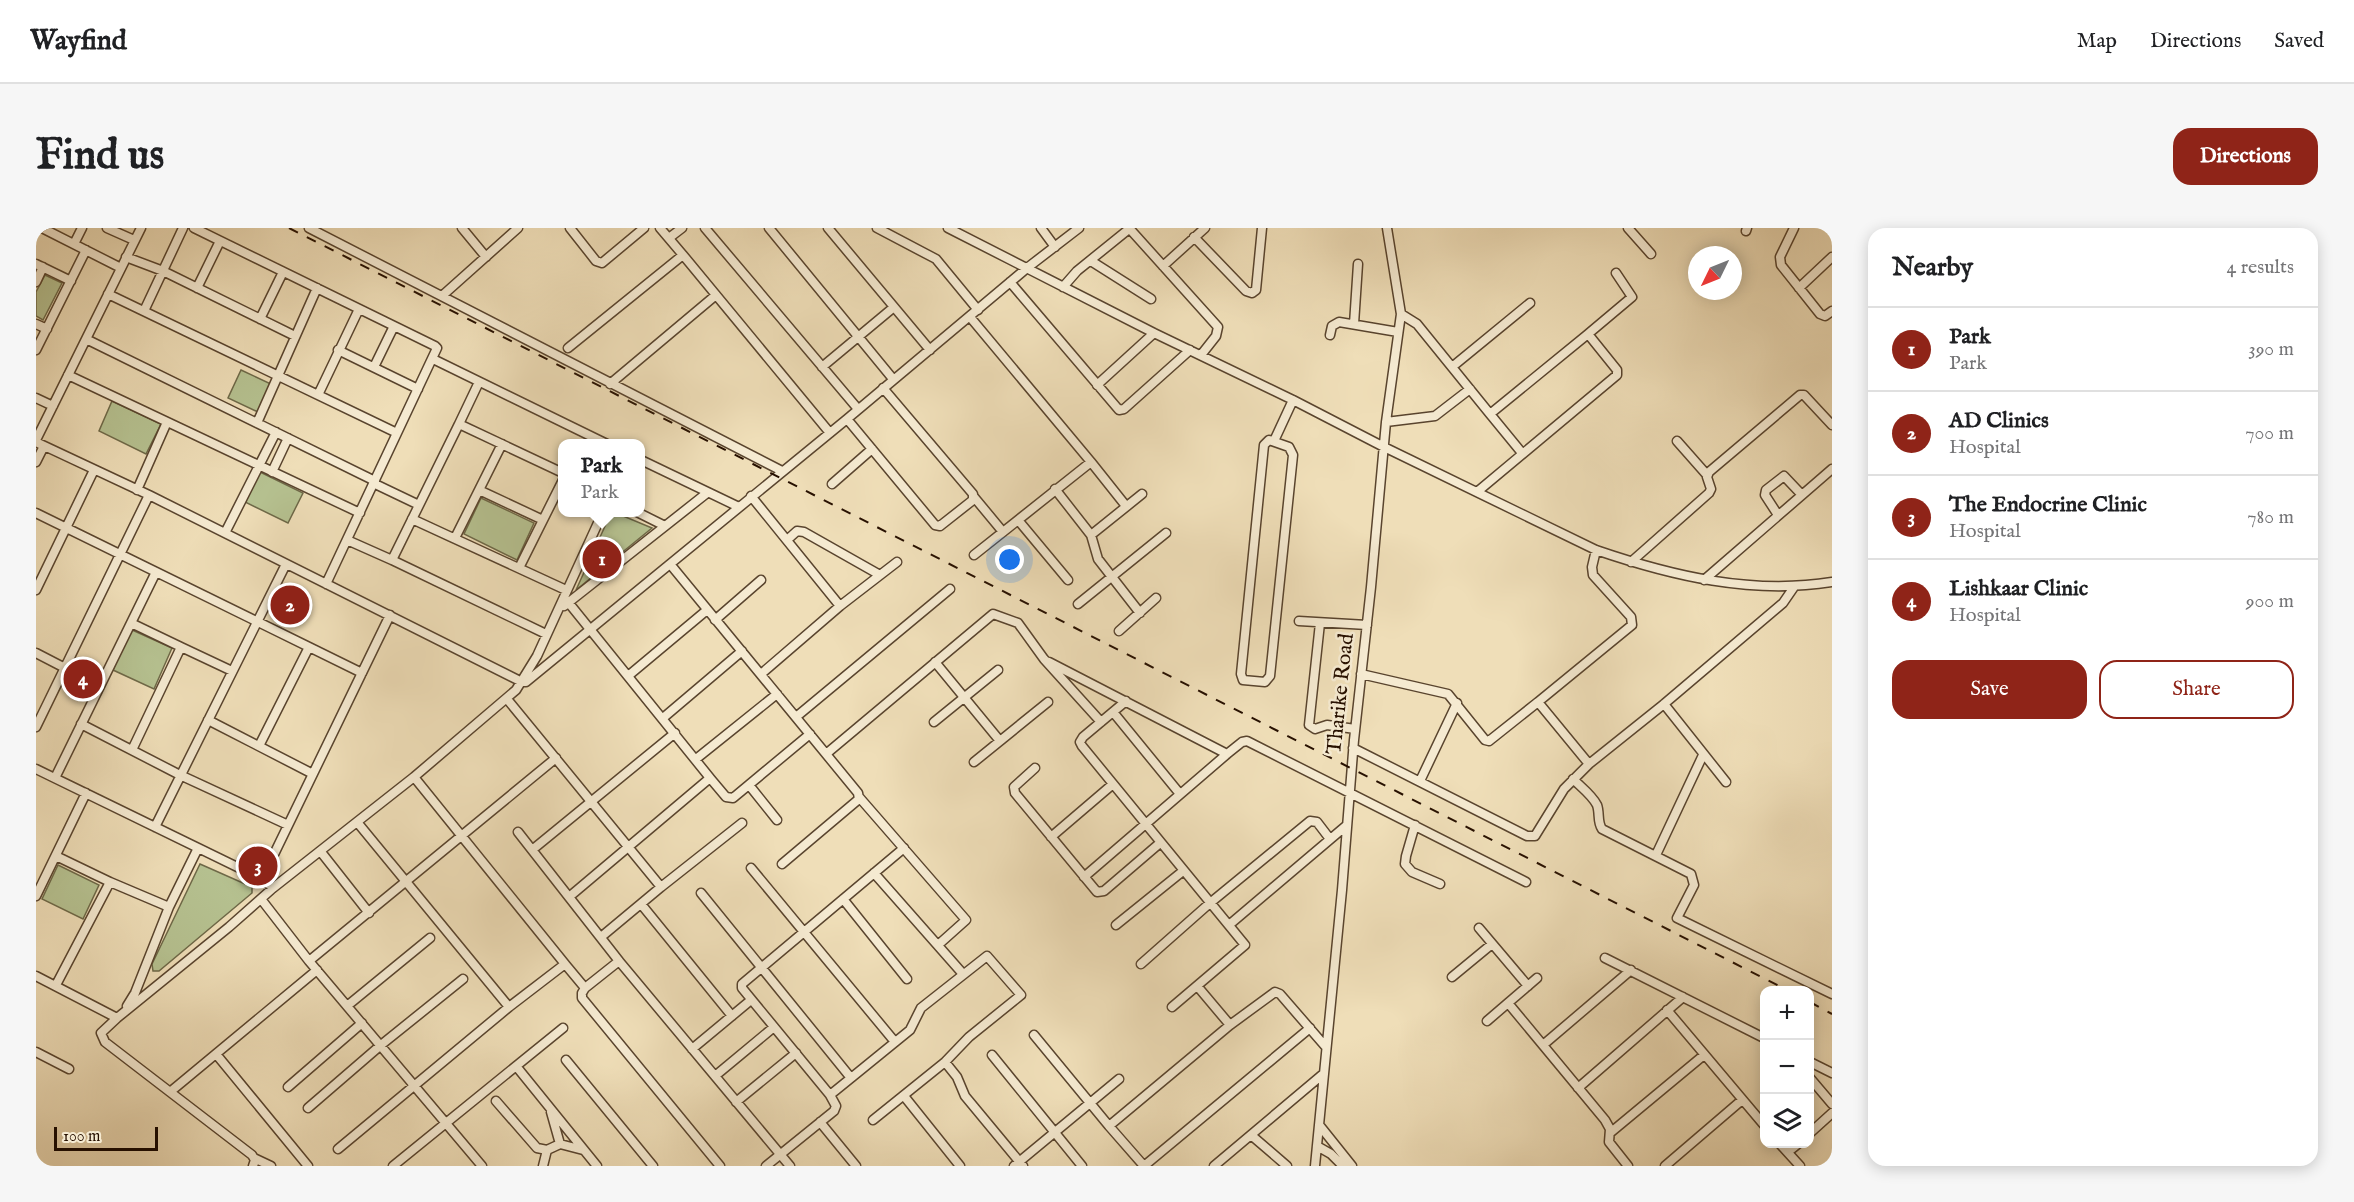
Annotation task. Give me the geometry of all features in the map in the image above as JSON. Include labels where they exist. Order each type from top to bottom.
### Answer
[{"type":"street","points":[[42,228],[52,230],[121,268]]},
{"type":"street","points":[[74,244],[82,228]]},
{"type":"street","points":[[108,228],[134,240]]},
{"type":"street","points":[[36,462],[39,442],[53,405],[141,228]]},
{"type":"street","points":[[144,311],[183,228]]},
{"type":"street","points":[[194,228],[435,346],[436,352],[433,359],[326,584]]},
{"type":"street","points":[[309,228],[782,471]]},
{"type":"street","points":[[462,228],[486,257]]},
{"type":"street","points":[[443,295],[518,228]]},
{"type":"street","points":[[570,228],[596,261],[602,263],[644,228]]},
{"type":"street","points":[[660,228],[830,433]]},
{"type":"street","points":[[669,238],[682,228]]},
{"type":"street","points":[[769,228],[893,380]]},
{"type":"street","points":[[828,228],[930,350]]},
{"type":"street","points":[[877,228],[936,259],[978,309]]},
{"type":"street","points":[[948,228],[1154,333],[1596,550],[1631,562],[1724,584],[1794,586],[1832,582]]},
{"type":"street","points":[[1041,228],[1056,247]]},
{"type":"street","points":[[39,442],[522,682],[530,680],[1027,268],[1079,228]]},
{"type":"street","points":[[1063,287],[1077,271],[1129,228],[1218,327],[1216,336],[1201,355]]},
{"type":"street","points":[[1162,266],[1205,228]]},
{"type":"street","points":[[1194,237],[1246,291],[1252,293],[1256,290],[1262,228]]},
{"type":"street","name":"Tharike Road","points":[[1315,1166],[1353,748],[1386,422],[1401,314],[1387,228]]},
{"type":"street","points":[[1628,228],[1651,254]]},
{"type":"street","points":[[1794,228],[1780,256],[1780,261],[1820,314],[1825,316],[1832,311]]},
{"type":"street","points":[[709,229],[858,409]]},
{"type":"street","points":[[197,288],[220,241]]},
{"type":"street","points":[[36,350],[86,250]]},
{"type":"street","points":[[568,348],[682,255]]},
{"type":"street","points":[[126,257],[163,271],[295,336]]},
{"type":"street","points":[[1799,288],[1832,257]]},
{"type":"street","points":[[1091,261],[1151,299]]},
{"type":"street","points":[[1354,324],[1358,264]]},
{"type":"street","points":[[36,282],[40,265],[71,281]]},
{"type":"street","points":[[260,319],[283,272]]},
{"type":"street","points":[[1490,414],[1632,297],[1616,273]]},
{"type":"street","points":[[1010,282],[1096,385],[1117,409],[1122,411],[1190,350]]},
{"type":"street","points":[[258,423],[316,288]]},
{"type":"street","points":[[108,294],[398,433]]},
{"type":"street","points":[[610,384],[716,295]]},
{"type":"street","points":[[1452,367],[1530,303]]},
{"type":"street","points":[[822,368],[894,307]]},
{"type":"street","points":[[318,395],[359,309]]},
{"type":"street","points":[[1401,314],[1417,324],[1522,453]]},
{"type":"street","points":[[970,317],[1126,506]]},
{"type":"street","points":[[1330,335],[1335,322],[1398,333]]},
{"type":"street","points":[[36,324],[47,329]]},
{"type":"street","points":[[374,367],[394,326]]},
{"type":"street","points":[[1096,385],[1154,333]]},
{"type":"street","points":[[1477,492],[1618,373],[1588,334]]},
{"type":"street","points":[[86,339],[419,505]]},
{"type":"street","points":[[338,350],[418,389]]},
{"type":"street","points":[[433,359],[597,439]]},
{"type":"street","points":[[68,375],[360,513]]},
{"type":"street","points":[[392,560],[479,382]]},
{"type":"street","points":[[884,388],[1003,532]]},
{"type":"street","points":[[1386,422],[1440,415],[1470,389]]},
{"type":"street","points":[[1707,475],[1800,395],[1807,396],[1832,425]]},
{"type":"street","points":[[36,398],[53,405]]},
{"type":"street","points":[[1274,441],[1293,400]]},
{"type":"street","points":[[847,418],[937,526],[942,525],[974,497]]},
{"type":"street","points":[[137,490],[167,422]]},
{"type":"street","points":[[459,424],[558,471]]},
{"type":"street","points":[[225,533],[276,432]]},
{"type":"street","points":[[582,439],[585,433]]},
{"type":"street","points":[[272,472],[288,438]]},
{"type":"street","points":[[1267,440],[1274,441],[1289,447],[1293,455],[1270,676],[1265,682],[1246,680],[1241,674],[1264,445],[1267,440]]},
{"type":"street","points":[[1631,562],[1709,493],[1711,487],[1707,475],[1677,441]]},
{"type":"street","points":[[455,538],[502,444]]},
{"type":"street","points":[[832,484],[872,449]]},
{"type":"street","points":[[645,461],[739,507]]},
{"type":"street","points":[[974,555],[1091,462]]},
{"type":"street","points":[[1704,580],[1832,469]]},
{"type":"street","points":[[36,590],[94,470]]},
{"type":"street","points":[[1778,514],[1765,495],[1766,490],[1784,476],[1802,495]]},
{"type":"street","points":[[1055,489],[1091,535],[1097,555],[1111,578],[1140,613]]},
{"type":"street","points":[[479,490],[543,520]]},
{"type":"street","points":[[519,568],[558,490]]},
{"type":"street","points":[[556,612],[707,493]]},
{"type":"street","points":[[1091,535],[1142,494]]},
{"type":"street","points":[[36,727],[38,717],[65,668],[149,495]]},
{"type":"street","points":[[751,496],[840,606]]},
{"type":"street","points":[[36,513],[362,673]]},
{"type":"street","points":[[271,1166],[254,1162],[102,1039],[102,1033],[119,1016],[273,888],[414,777],[507,699],[522,682],[601,517]]},
{"type":"street","points":[[645,517],[664,526]]},
{"type":"street","points":[[412,519],[566,590]]},
{"type":"street","points":[[1017,520],[1068,580]]},
{"type":"street","points":[[787,540],[797,531],[804,531],[880,575]]},
{"type":"street","points":[[1078,604],[1166,533]]},
{"type":"street","points":[[347,540],[546,634]]},
{"type":"street","points":[[1361,674],[1443,692],[1456,703],[1485,740],[1489,741],[1632,625],[1630,617],[1593,575],[1592,567],[1596,550]]},
{"type":"street","points":[[761,674],[840,606],[897,562]]},
{"type":"street","points":[[155,827],[286,564]]},
{"type":"street","points":[[670,564],[859,797],[966,920],[938,945]]},
{"type":"street","points":[[55,778],[156,572]]},
{"type":"street","points":[[714,620],[761,580]]},
{"type":"street","points":[[1353,748],[1532,837],[1539,832],[1557,800],[1573,779],[1588,764],[1664,704],[1783,603],[1794,586]]},
{"type":"street","points":[[796,717],[950,589]]},
{"type":"street","points":[[1119,631],[1156,598]]},
{"type":"street","points":[[568,602],[710,778],[729,798],[733,798],[810,735]]},
{"type":"street","points":[[628,676],[707,610]]},
{"type":"street","points":[[826,754],[996,614],[1018,623],[1044,659],[1101,722]]},
{"type":"street","points":[[261,879],[390,615]]},
{"type":"street","points":[[1299,621],[1367,625]]},
{"type":"street","points":[[131,622],[232,671]]},
{"type":"street","points":[[1320,623],[1309,725],[1315,729],[1327,725],[1355,729]]},
{"type":"street","points":[[132,750],[181,647]]},
{"type":"street","points":[[259,746],[309,647]]},
{"type":"street","points":[[663,718],[742,651]]},
{"type":"street","points":[[36,653],[65,668]]},
{"type":"street","points":[[1044,659],[1227,754]]},
{"type":"street","points":[[935,662],[1000,741]]},
{"type":"street","points":[[934,722],[998,670]]},
{"type":"street","points":[[696,759],[777,694]]},
{"type":"street","points":[[507,699],[661,887]]},
{"type":"street","points":[[1126,701],[1080,742],[1243,942],[1243,948],[1172,1007]]},
{"type":"street","points":[[974,762],[1048,702]]},
{"type":"street","points":[[1538,702],[1588,764]]},
{"type":"street","points":[[1420,781],[1456,703]]},
{"type":"street","points":[[1664,704],[1726,782]]},
{"type":"street","points":[[1113,712],[1180,794]]},
{"type":"street","points":[[208,720],[313,774]]},
{"type":"street","points":[[81,724],[180,775],[288,825]]},
{"type":"street","points":[[532,850],[675,733]]},
{"type":"street","points":[[1084,877],[1227,754],[1242,742],[1247,741],[1526,882]]},
{"type":"street","points":[[1656,855],[1703,755]]},
{"type":"street","points":[[309,961],[556,758]]},
{"type":"street","points":[[1035,768],[1013,790],[1097,892],[1101,893],[1160,843]]},
{"type":"street","points":[[36,769],[261,879],[273,888]]},
{"type":"street","points":[[414,777],[585,988]]},
{"type":"street","points":[[569,897],[710,778]]},
{"type":"street","points":[[1573,779],[1597,806],[1599,825],[1602,829],[1686,870],[1694,879],[1694,885],[1677,918],[1832,994]]},
{"type":"street","points":[[1051,837],[1113,784]]},
{"type":"street","points":[[749,785],[777,820]]},
{"type":"street","points":[[36,896],[86,793]]},
{"type":"street","points":[[782,864],[859,797]]},
{"type":"street","points":[[1141,964],[1210,903],[1312,820],[1317,822],[1330,839]]},
{"type":"street","points":[[357,822],[509,1007]]},
{"type":"street","points":[[601,937],[742,823]]},
{"type":"street","points":[[1229,925],[1347,825]]},
{"type":"street","points":[[1415,825],[1406,864],[1412,872],[1440,884]]},
{"type":"street","points":[[518,832],[619,961],[790,1166]]},
{"type":"street","points":[[119,1016],[135,993],[169,907],[198,848]]},
{"type":"street","points":[[766,1166],[836,1108],[830,1095],[751,1000],[742,988],[742,984],[904,848]]},
{"type":"street","points":[[321,852],[369,913]]},
{"type":"street","points":[[56,856],[169,907]]},
{"type":"street","points":[[751,868],[895,1042]]},
{"type":"street","points":[[1116,925],[1183,871]]},
{"type":"street","points":[[874,873],[963,974]]},
{"type":"street","points":[[56,986],[110,882]]},
{"type":"street","points":[[701,892],[851,1078]]},
{"type":"street","points":[[261,899],[309,961],[482,1166]]},
{"type":"street","points":[[843,899],[907,979]]},
{"type":"street","points":[[641,904],[732,1016]]},
{"type":"street","points":[[1479,928],[1528,986]]},
{"type":"street","points":[[347,1006],[430,938]]},
{"type":"street","points":[[1452,977],[1492,944]]},
{"type":"street","points":[[830,1095],[912,1028],[919,1009],[987,956],[1021,995],[969,1037],[945,1062],[873,1120]]},
{"type":"street","points":[[1605,958],[1760,1036]]},
{"type":"street","points":[[619,961],[585,988],[582,998],[720,1166]]},
{"type":"street","points":[[338,1149],[509,1007],[565,964]]},
{"type":"street","points":[[170,1092],[317,970]]},
{"type":"street","points":[[1543,1045],[1630,970]]},
{"type":"street","points":[[36,976],[119,1016]]},
{"type":"street","points":[[1486,1021],[1537,978]]},
{"type":"street","points":[[308,1108],[381,1045],[464,979]]},
{"type":"street","points":[[1198,987],[1230,1025]]},
{"type":"street","points":[[1109,1126],[1230,1025],[1275,992],[1280,994],[1325,1046]]},
{"type":"street","points":[[1578,1088],[1683,997]]},
{"type":"street","points":[[692,1049],[751,1000]]},
{"type":"street","points":[[1508,1003],[1605,1120],[1610,1133],[1609,1142],[1628,1166]]},
{"type":"street","points":[[1667,1010],[1760,1120]]},
{"type":"street","points":[[288,1087],[362,1023]]},
{"type":"street","points":[[715,1076],[774,1027]]},
{"type":"street","points":[[394,1166],[563,1028]]},
{"type":"street","points":[[1034,1035],[1144,1166],[1310,1028]]},
{"type":"street","points":[[36,1052],[69,1069]]},
{"type":"street","points":[[736,1102],[796,1053]]},
{"type":"street","points":[[216,1054],[308,1166]]},
{"type":"street","points":[[1610,1133],[1704,1054]]},
{"type":"street","points":[[992,1055],[1082,1166]]},
{"type":"street","points":[[566,1060],[653,1166]]},
{"type":"street","points":[[945,1062],[957,1077],[962,1092],[1019,1164],[1119,1079]]},
{"type":"street","points":[[1814,1064],[1832,1073]]},
{"type":"street","points":[[516,1066],[597,1166]]},
{"type":"street","points":[[1214,1166],[1322,1075]]},
{"type":"street","points":[[1814,1084],[1832,1104]]},
{"type":"street","points":[[904,1096],[960,1166]]},
{"type":"street","points":[[1665,1166],[1742,1100]]},
{"type":"street","points":[[496,1101],[537,1148],[547,1150],[560,1144],[584,1150]]},
{"type":"street","points":[[550,1109],[560,1144]]},
{"type":"street","points":[[1814,1129],[1832,1113]]},
{"type":"street","points":[[820,1122],[856,1166]]},
{"type":"street","points":[[1320,1126],[1352,1166]]},
{"type":"street","points":[[1251,1136],[1280,1164]]},
{"type":"street","points":[[1317,1146],[1331,1154],[1343,1166]]},
{"type":"street","points":[[1784,1148],[1795,1164]]},
{"type":"street","points":[[1788,1152],[1792,1148]]},
{"type":"street","points":[[543,1166],[547,1150]]},
{"type":"green space","points":[[45,275],[62,283],[43,320],[36,316],[36,292]]},
{"type":"green space","points":[[241,370],[271,384],[258,412],[228,398]]},
{"type":"green space","points":[[112,401],[161,424],[146,454],[99,431]]},
{"type":"green space","points":[[256,470],[303,493],[288,523],[241,500]]},
{"type":"green space","points":[[481,498],[534,523],[517,560],[464,534]]},
{"type":"green space","points":[[609,517],[626,517],[652,528],[576,590]]},
{"type":"green space","points":[[130,629],[172,648],[154,689],[113,670]]},
{"type":"green space","points":[[200,864],[252,887],[252,893],[159,971],[153,971],[152,964]]},
{"type":"green space","points":[[58,865],[99,885],[83,919],[42,899]]},
{"type":"railway","points":[[289,228],[1779,986]]},
{"type":"railway","points":[[1814,1004],[1832,1014]]},
{"type":"place","name":"Park","points":[[602,559]]},
{"type":"place","name":"AD Clinics","points":[[290,605]]},
{"type":"place","name":"Lishkaar Clinic","points":[[83,679]]},
{"type":"place","name":"The Endocrine Clinic","points":[[258,866]]}]
